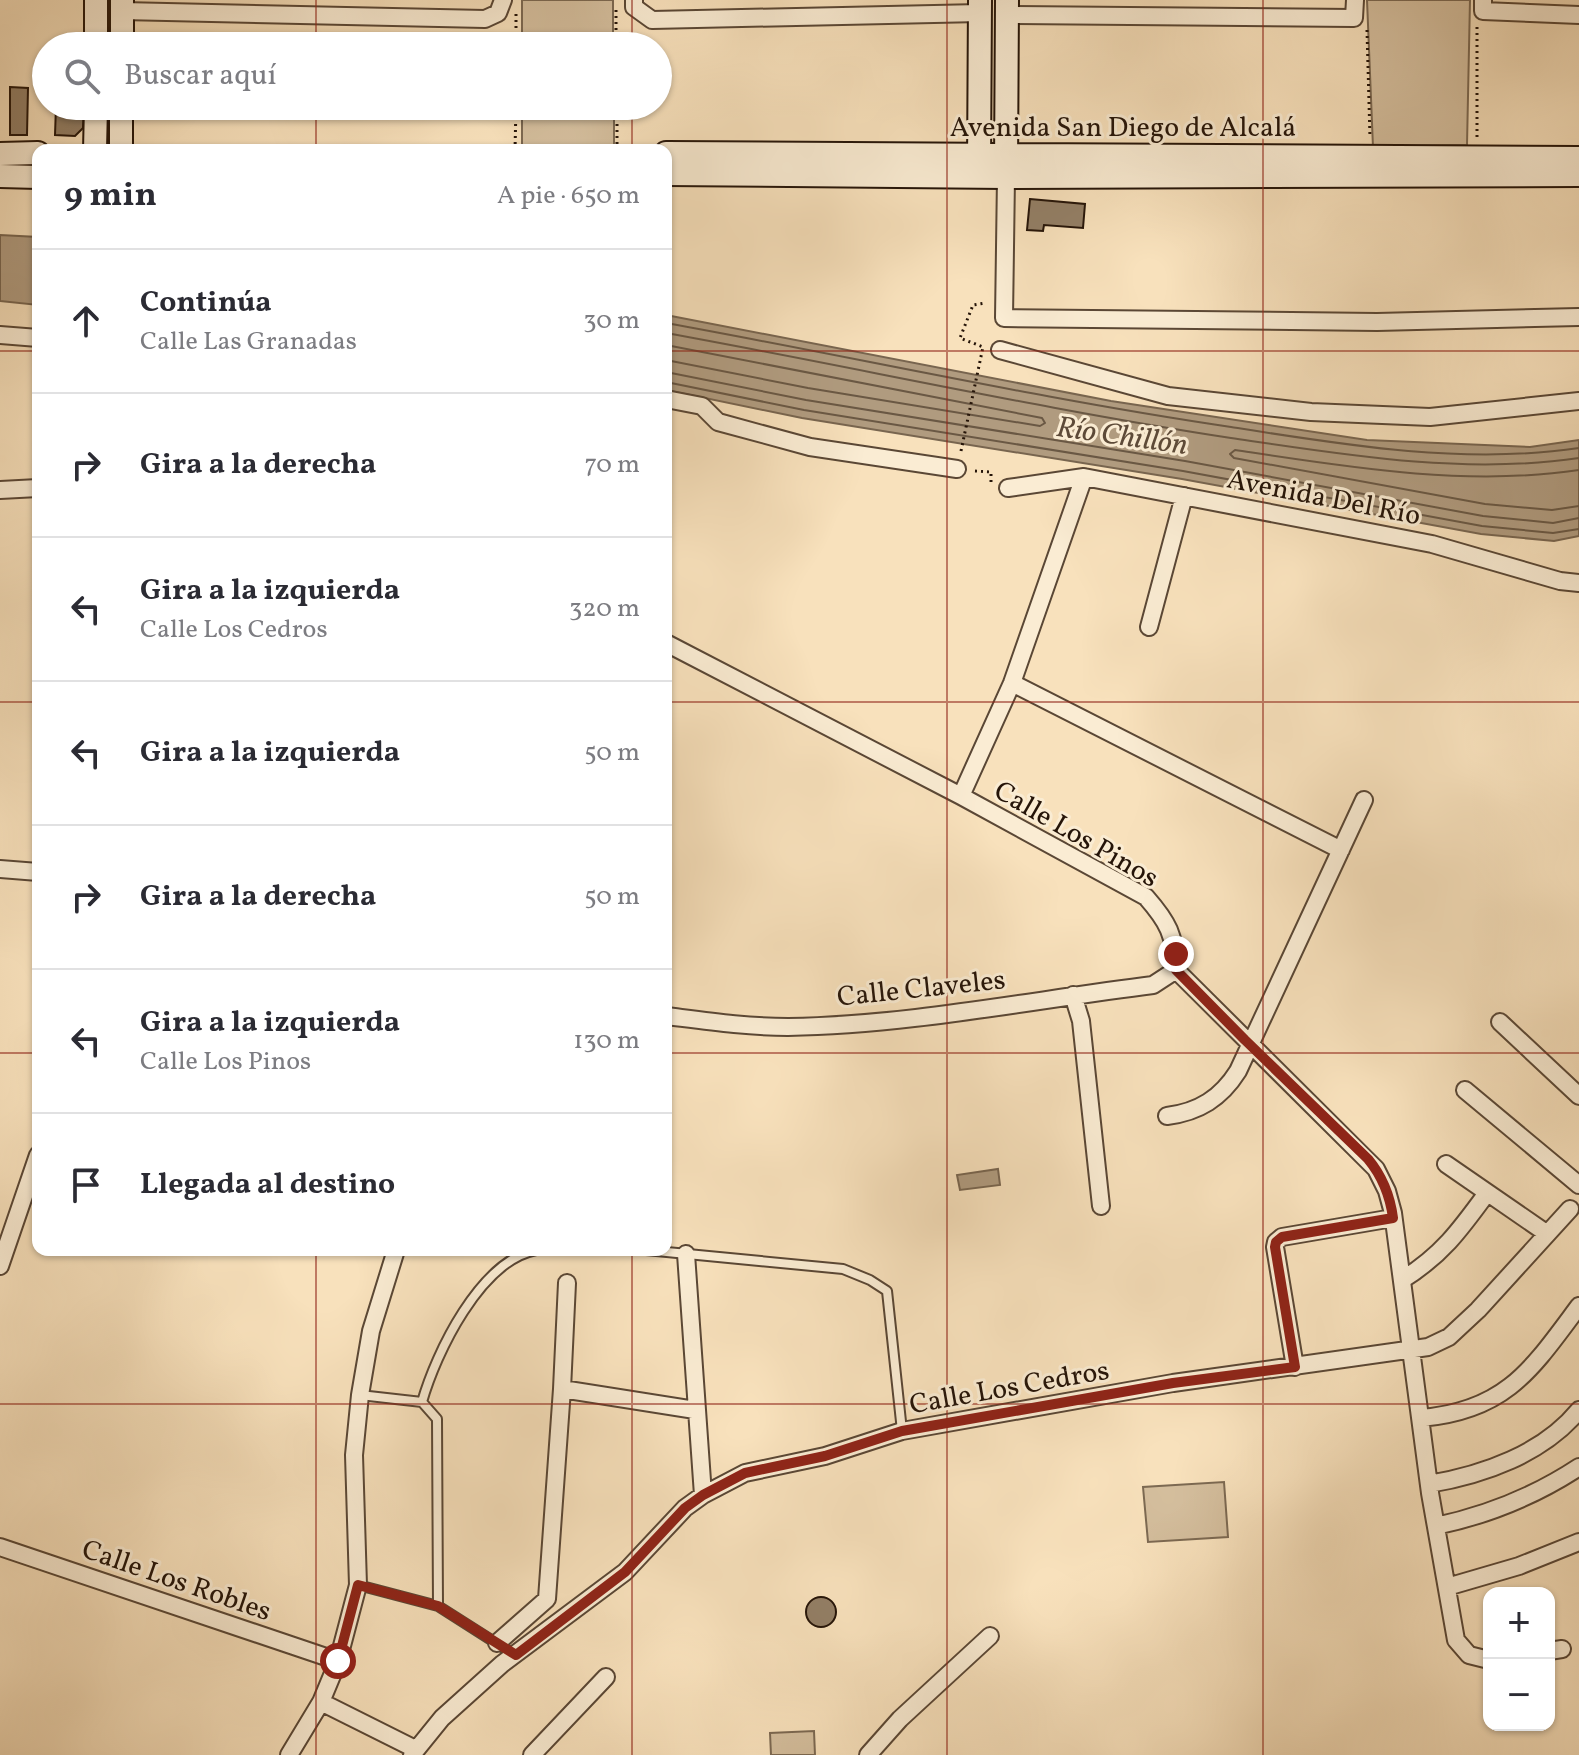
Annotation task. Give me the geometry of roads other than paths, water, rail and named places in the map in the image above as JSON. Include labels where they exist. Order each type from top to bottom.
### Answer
[{"type":"street","points":[[96,0],[96,32]]},
{"type":"street","points":[[634,0],[634,7],[652,20],[980,6],[979,166]]},
{"type":"street","points":[[1355,0],[1354,18],[1007,7],[1004,318],[1377,322],[1579,317]]},
{"type":"street","points":[[122,32],[122,5],[485,19],[501,6]]},
{"type":"street","points":[[1481,9],[1579,15]]},
{"type":"street","points":[[95,144],[96,120]]},
{"type":"street","points":[[121,120],[121,144]]},
{"type":"street","points":[[0,154],[32,153]]},
{"type":"street","name":"Avenida San Diego de Alcalá","points":[[672,153],[844,165]]},
{"type":"street","name":"Avenida San Diego de Alcalá","points":[[1006,166],[1371,158],[1477,159],[1579,175]]},
{"type":"street","name":"Avenida San Diego de Alcalá","points":[[672,174],[844,165],[1538,167],[1579,158]]},
{"type":"street","points":[[0,176],[32,177]]},
{"type":"street","points":[[0,335],[32,338]]},
{"type":"street","points":[[991,348],[1168,396],[1311,412],[1430,417],[1579,401]]},
{"type":"street","points":[[672,400],[702,406],[718,422],[810,447],[958,464]]},
{"type":"street","points":[[961,796],[1012,683],[1084,477]]},
{"type":"street","name":"Avenida Del Río","points":[[1008,488],[1084,477],[1432,544],[1560,581],[1579,583]]},
{"type":"street","points":[[0,490],[32,488]]},
{"type":"street","points":[[1149,627],[1184,496]]},
{"type":"street","name":"Calle Los Pinos","points":[[672,646],[961,796],[1146,897],[1165,919],[1174,940],[1176,970]]},
{"type":"street","points":[[1012,683],[1341,850]]},
{"type":"street","points":[[1167,1116],[1201,1108],[1221,1093],[1238,1071],[1364,800]]},
{"type":"street","points":[[0,869],[32,872]]},
{"type":"street","points":[[1176,970],[1368,1159],[1387,1191],[1413,1351],[1429,1484],[1459,1646],[1475,1658],[1483,1659]]},
{"type":"street","name":"Calle Claveles","points":[[672,1017],[787,1027],[908,1018],[1153,985],[1176,970]]},
{"type":"street","points":[[1073,995],[1081,1021],[1101,1206]]},
{"type":"street","points":[[1500,1022],[1579,1096]]},
{"type":"street","points":[[1465,1090],[1579,1185]]},
{"type":"street","points":[[1446,1164],[1546,1233]]},
{"type":"street","points":[[0,1266],[32,1173]]},
{"type":"street","points":[[1402,1280],[1429,1263],[1452,1240],[1487,1193]]},
{"type":"street","name":"Calle Los Cedros","points":[[413,1752],[442,1718],[502,1664],[625,1572],[685,1508],[745,1473],[825,1456],[902,1431],[1173,1383],[1413,1351],[1449,1337],[1478,1310],[1570,1209]]},
{"type":"street","points":[[1295,1367],[1276,1242],[1282,1237],[1393,1218]]},
{"type":"street","points":[[686,1254],[703,1495]]},
{"type":"street","points":[[289,1755],[321,1702],[338,1661],[358,1585],[354,1455],[360,1395],[371,1331],[394,1256]]},
{"type":"street","points":[[497,1643],[547,1599],[567,1283]]},
{"type":"street","points":[[1421,1418],[1468,1409],[1508,1389],[1534,1366],[1579,1306]]},
{"type":"street","points":[[562,1389],[695,1410]]},
{"type":"street","points":[[1429,1484],[1470,1475],[1510,1460],[1545,1440],[1579,1410]]},
{"type":"street","points":[[1436,1526],[1502,1508],[1579,1467]]},
{"type":"street","points":[[1447,1587],[1519,1566],[1579,1542]]},
{"type":"street","name":"Calle Los Robles","points":[[0,1547],[338,1661]]},
{"type":"street","points":[[868,1755],[900,1719],[990,1636]]},
{"type":"street","points":[[532,1755],[606,1677]]},
{"type":"street","points":[[321,1702],[413,1752]]},
{"type":"lane","points":[[672,1253],[843,1269],[887,1291],[902,1431]]},
{"type":"lane","points":[[422,1402],[429,1377],[474,1296],[498,1269],[524,1256]]},
{"type":"lane","points":[[360,1395],[422,1402],[437,1419],[438,1606]]},
{"type":"lane","points":[[358,1585],[438,1606],[516,1655]]},
{"type":"water","points":[[0,235],[32,237],[32,304],[0,301]]},
{"type":"water","name":"Río Chillón","points":[[672,316],[1111,401],[1367,440],[1530,447],[1579,440],[1579,536],[1554,541],[1481,534],[1182,479],[802,418],[672,391]]},
{"type":"water","points":[[998,1169],[1000,1185],[960,1190],[957,1175]]}]
